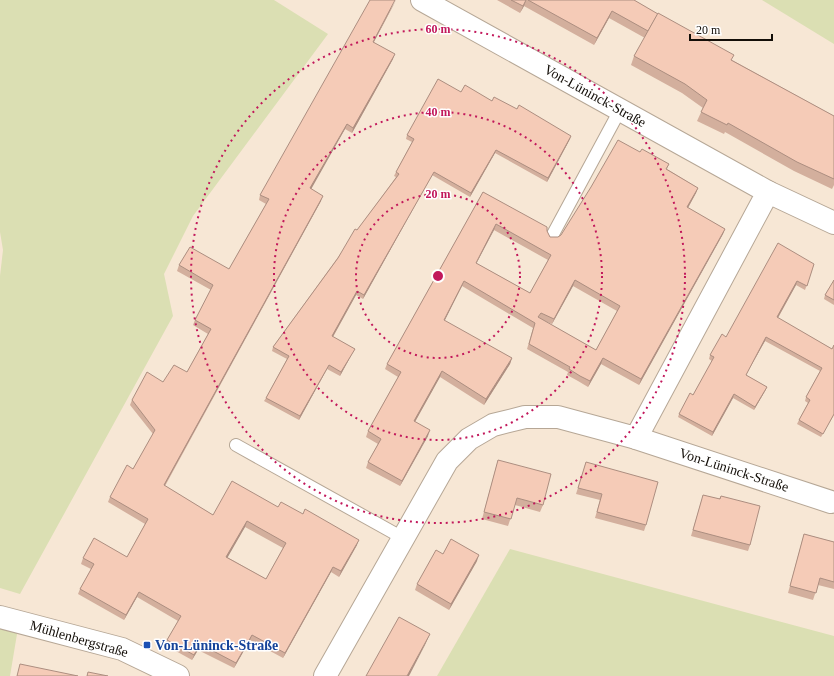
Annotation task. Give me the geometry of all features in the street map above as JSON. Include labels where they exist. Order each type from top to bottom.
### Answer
[{"type":"street","name":"Von-Lüninck-Straße","points":[[422,0],[768,192],[834,223]]},
{"type":"street","points":[[636,438],[768,192]]},
{"type":"street","name":"Von-Lüninck-Straße","points":[[325,676],[448,461],[469,439],[493,425],[525,417],[558,417],[636,438],[831,502]]},
{"type":"street","name":"Mühlenbergstraße","points":[[0,617],[122,649],[178,676]]},
{"type":"lane","points":[[552,236],[620,110]]},
{"type":"lane","points":[[236,445],[403,538]]},
{"type":"green space","points":[[0,0],[274,0],[328,34],[193,216],[164,274],[173,316],[20,594],[0,588],[0,276],[3,250],[0,232]]},
{"type":"green space","points":[[762,0],[834,0],[834,44]]},
{"type":"green space","points":[[510,549],[834,636],[834,676],[437,676]]},
{"type":"green space","points":[[0,617],[19,622],[10,676],[0,676]]},
{"type":"building","points":[[370,0],[395,0],[373,42],[395,54],[353,128],[347,124],[310,188],[323,196],[164,485],[213,515],[232,481],[278,507],[281,502],[303,514],[305,509],[359,540],[341,571],[333,567],[285,653],[252,635],[236,663],[200,644],[194,655],[167,640],[181,616],[139,592],[126,615],[80,589],[94,564],[83,558],[94,538],[127,557],[148,519],[110,497],[127,465],[133,469],[155,430],[132,400],[147,372],[163,382],[174,365],[187,372],[211,329],[195,320],[213,285],[179,265],[190,247],[229,269],[269,199],[260,195]],"holes":[[[247,521],[286,543],[266,579],[226,557]]]},
{"type":"building","points":[[511,0],[526,0],[523,6]]},
{"type":"building","points":[[528,0],[634,0],[658,14],[648,31],[612,11],[597,38]]},
{"type":"building","points":[[658,13],[734,55],[731,60],[834,116],[834,179],[797,162],[728,123],[727,125],[701,112],[707,100],[685,84],[634,56]]},
{"type":"building","points":[[438,79],[461,92],[465,85],[492,101],[494,97],[517,109],[519,105],[571,136],[548,178],[496,150],[471,193],[434,172],[364,295],[357,291],[332,336],[355,349],[341,372],[329,365],[300,416],[266,398],[289,356],[273,347],[338,258],[355,229],[357,230],[399,174],[396,172],[414,139],[407,135]]},
{"type":"building","points":[[618,140],[640,152],[642,149],[669,164],[666,169],[698,188],[687,207],[725,229],[641,379],[603,358],[590,381],[580,376],[569,369],[570,367],[529,344],[535,323],[464,281],[444,320],[512,358],[486,399],[442,371],[414,421],[430,430],[402,481],[368,462],[381,439],[368,431],[401,372],[387,364],[483,192],[547,227],[550,237],[558,237],[561,235]],"holes":[[[496,224],[551,255],[530,293],[476,263]],[[575,280],[620,306],[596,350],[538,317],[541,313],[554,319]]]},
{"type":"building","points":[[778,243],[814,264],[807,286],[797,281],[777,317],[832,349],[834,345],[834,414],[823,434],[799,420],[810,400],[806,397],[822,368],[766,337],[746,375],[767,387],[755,407],[734,394],[713,432],[679,414],[690,393],[693,395],[714,357],[710,355],[722,334],[726,337]]},
{"type":"building","points":[[834,280],[834,300],[825,295]]},
{"type":"building","points":[[498,460],[551,474],[543,505],[517,498],[511,519],[484,512]]},
{"type":"building","points":[[586,462],[658,482],[646,525],[597,512],[602,494],[578,488]]},
{"type":"building","points":[[703,495],[720,499],[721,496],[760,506],[750,545],[693,530]]},
{"type":"building","points":[[804,534],[834,542],[834,582],[820,578],[816,593],[790,586]]},
{"type":"building","points":[[451,539],[479,555],[451,604],[417,584],[436,550],[443,554]]},
{"type":"building","points":[[399,617],[430,634],[407,676],[366,676]]},
{"type":"building","points":[[20,664],[78,676],[17,676]]},
{"type":"building","points":[[88,672],[108,676],[87,676]]},
{"type":"place","name":"Von-Lüninck-Straße","points":[[147,645]]}]
